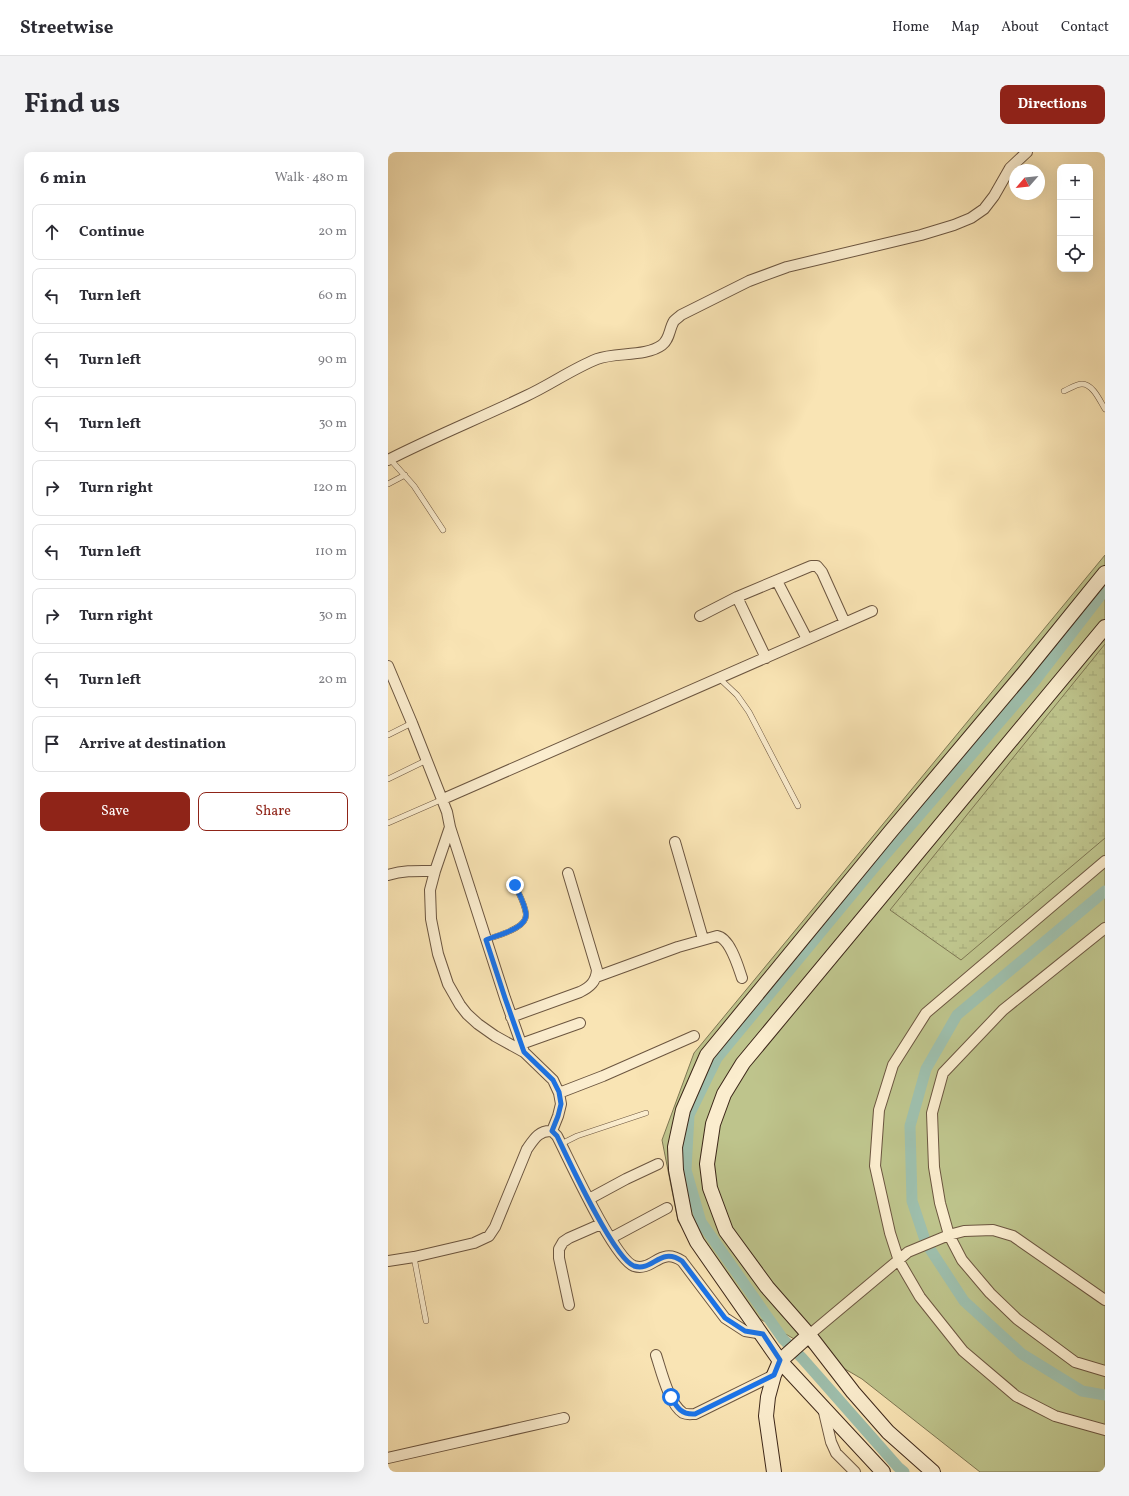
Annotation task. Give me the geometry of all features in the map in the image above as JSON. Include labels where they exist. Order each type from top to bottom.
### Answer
[{"type":"street","points":[[389,460],[464,423],[528,395],[598,358],[640,352],[656,348],[663,344],[668,337],[674,322],[681,315],[749,281],[787,267],[921,235],[971,218],[984,209],[994,196],[1010,168],[1027,152]]},
{"type":"street","points":[[700,616],[737,597],[805,568],[817,566],[822,572],[845,623]]},
{"type":"street","points":[[883,1472],[824,1408],[763,1334],[697,1242],[685,1217],[676,1170],[674,1147],[683,1110],[707,1055],[1105,573]]},
{"type":"street","points":[[777,581],[807,640]]},
{"type":"street","points":[[737,597],[766,658]]},
{"type":"street","points":[[443,799],[872,611]]},
{"type":"street","points":[[933,1472],[888,1432],[853,1392],[767,1287],[726,1231],[718,1214],[710,1188],[707,1164],[713,1124],[724,1094],[743,1063],[1105,627]]},
{"type":"street","points":[[388,666],[443,799],[450,827],[486,940],[511,1017],[523,1048],[553,1080],[559,1092],[561,1104],[552,1131]]},
{"type":"street","points":[[450,827],[430,890],[430,919],[438,954],[448,984],[460,1005],[478,1024],[495,1036],[523,1048],[580,1023]]},
{"type":"street","points":[[675,842],[703,939]]},
{"type":"street","points":[[1105,861],[926,1013],[893,1065],[879,1110],[875,1166],[898,1261],[920,1297],[963,1351],[1016,1396],[1055,1416],[1105,1430]]},
{"type":"street","points":[[388,875],[415,870],[435,871]]},
{"type":"street","points":[[568,872],[597,970],[596,978]]},
{"type":"street","points":[[1105,928],[1003,1010],[944,1073],[932,1114],[934,1168],[945,1236],[962,1260],[990,1293],[1017,1319],[1075,1362],[1105,1371]]},
{"type":"street","points":[[511,1017],[580,992],[587,988],[596,978],[703,939],[717,936],[721,936],[725,940],[742,978]]},
{"type":"street","points":[[559,1092],[603,1076],[694,1036]]},
{"type":"street","points":[[388,1261],[463,1246],[489,1236],[495,1227],[527,1149],[535,1138],[545,1130],[552,1131],[557,1136],[601,1224],[624,1258],[630,1264],[644,1266],[668,1255],[675,1256],[682,1261],[725,1318],[745,1331],[763,1334]]},
{"type":"street","points":[[589,1199],[658,1164]]},
{"type":"street","points":[[611,1238],[667,1208]]},
{"type":"street","points":[[569,1305],[559,1258],[559,1249],[563,1242],[569,1238],[601,1224]]},
{"type":"street","points":[[774,1472],[766,1416],[768,1397],[774,1375],[783,1358],[908,1252],[945,1236],[964,1231],[993,1230],[1013,1236],[1105,1300]]},
{"type":"street","points":[[656,1355],[671,1397],[676,1406],[683,1413],[689,1415],[695,1414],[774,1375]]},
{"type":"street","points":[[824,1408],[833,1448],[855,1472]]},
{"type":"street","points":[[388,1458],[564,1418]]},
{"type":"lane","points":[[1064,391],[1077,385],[1082,384],[1088,386],[1097,395],[1105,409]]},
{"type":"lane","points":[[389,460],[414,486],[443,530]]},
{"type":"lane","points":[[388,484],[405,475]]},
{"type":"lane","points":[[719,678],[737,695],[749,712],[798,806]]},
{"type":"lane","points":[[388,735],[412,723]]},
{"type":"lane","points":[[388,779],[427,760]]},
{"type":"lane","points":[[388,823],[443,799]]},
{"type":"lane","points":[[486,940],[516,928],[524,923],[526,916],[524,907],[515,885]]},
{"type":"lane","points":[[561,1144],[577,1136],[646,1113]]},
{"type":"lane","points":[[414,1257],[426,1321]]},
{"type":"green space","points":[[1105,555],[1105,1472],[980,1472],[862,1379],[733,1303],[678,1221],[662,1140],[694,1053]]},
{"type":"green space","points":[[1105,644],[1105,838],[961,960],[890,910]]},
{"type":"waterway","points":[[904,1472],[802,1358],[783,1339],[701,1222],[686,1170],[689,1115],[717,1058],[873,869],[1035,681],[1105,590]]},
{"type":"waterway","points":[[1105,891],[957,1015],[926,1069],[910,1126],[912,1201],[926,1243],[964,1301],[1022,1354],[1082,1391],[1105,1395]]},
{"type":"route","points":[[515,885],[524,907],[526,916],[524,923],[516,928],[486,940],[524,1052],[553,1080],[559,1092],[561,1104],[552,1131],[557,1136],[601,1224],[624,1258],[630,1264],[644,1266],[668,1255],[675,1256],[682,1261],[725,1318],[745,1331],[763,1334],[780,1360],[774,1375],[695,1414],[689,1415],[683,1413],[676,1406],[671,1397]]}]
